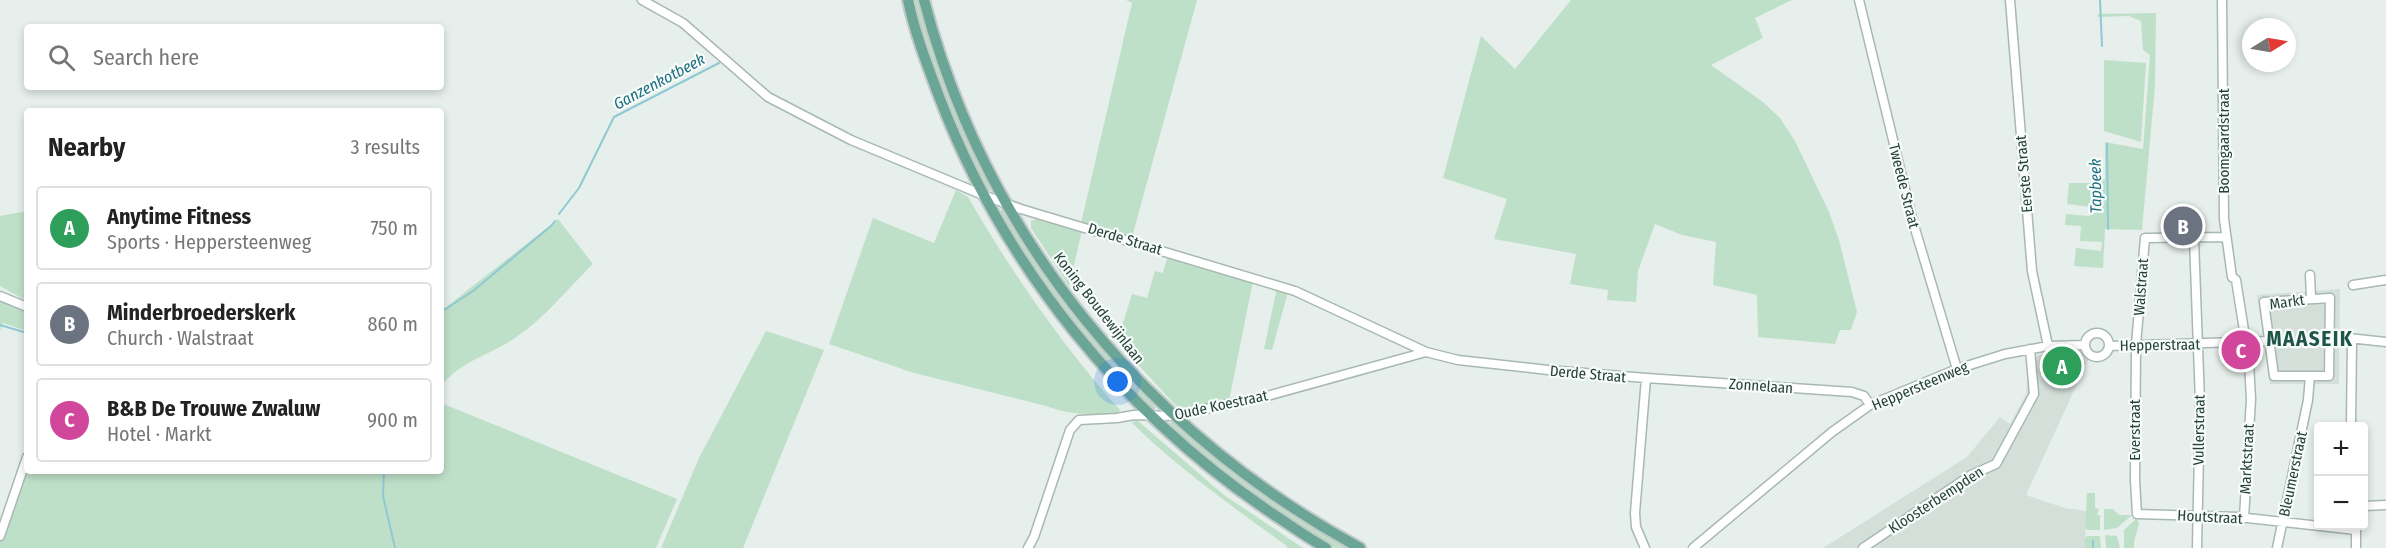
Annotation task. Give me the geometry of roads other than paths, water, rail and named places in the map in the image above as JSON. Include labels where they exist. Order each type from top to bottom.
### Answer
[{"type":"main road","name":"Koning Boudewijnlaan","points":[[908,0],[950,126],[983,195],[1051,303],[1092,353],[1151,417],[1201,461],[1245,495],[1326,548]]},
{"type":"main road","name":"Koning Boudewijnlaan","points":[[924,0],[962,112],[1006,203],[1031,245],[1082,316],[1135,378],[1173,416],[1217,453],[1280,501],[1360,548]]},
{"type":"street","name":"Derde Straat","points":[[642,0],[683,23],[768,97],[851,140],[983,195],[1295,291],[1426,352],[1458,360],[1646,378]]},
{"type":"street","name":"Tweede Straat","points":[[1859,0],[1910,212],[1957,369]]},
{"type":"street","name":"Eerste Straat","points":[[2010,0],[2032,271],[2048,346]]},
{"type":"street","name":"Boomgaardstraat","points":[[2222,0],[2225,237],[2232,277],[2236,280],[2246,343]]},
{"type":"street","name":"Walstraat","points":[[2136,345],[2145,238],[2225,237]]},
{"type":"street","name":"Vullerstraat","points":[[2194,239],[2200,402],[2197,548]]},
{"type":"street","name":"Markt","points":[[2310,275],[2311,298]]},
{"type":"street","points":[[2353,285],[2386,280]]},
{"type":"street","points":[[0,296],[24,306]]},
{"type":"street","name":"Markt","points":[[2330,298],[2330,336],[2329,376],[2274,376],[2264,302],[2330,298]]},
{"type":"street","points":[[2096,333],[2106,336],[2110,346],[2104,355],[2096,357],[2089,354],[2085,345],[2089,336],[2096,333]]},
{"type":"street","points":[[2330,336],[2386,342]]},
{"type":"street","points":[[2351,422],[2352,339]]},
{"type":"street","points":[[2246,343],[2269,341]]},
{"type":"street","name":"Hepperstraat","points":[[2110,346],[2246,343]]},
{"type":"street","name":"Marktstraat","points":[[2244,518],[2251,399],[2246,343]]},
{"type":"street","name":"Heppersteenweg","points":[[1693,548],[1832,432],[1870,405],[1957,369],[2005,354],[2048,346],[2085,345]]},
{"type":"street","name":"Everstraat","points":[[2136,345],[2134,480],[2137,514]]},
{"type":"street","name":"Kloosterbempden","points":[[1863,548],[1982,468],[1996,464],[2033,397],[2035,387],[2030,349]]},
{"type":"street","name":"Oude Koestraat","points":[[1028,548],[1034,537],[1070,430],[1075,422],[1134,415],[1173,416],[1267,396],[1426,352]]},
{"type":"street","name":"Bleumerstraat","points":[[2277,548],[2308,400],[2310,376]]},
{"type":"street","points":[[1645,548],[1636,527],[1635,513],[1646,378]]},
{"type":"street","name":"Zonnelaan","points":[[1646,378],[1852,392],[1864,396],[1870,405]]},
{"type":"street","points":[[0,536],[24,466]]},
{"type":"street","points":[[2368,506],[2386,505]]},
{"type":"street","name":"Houtstraat","points":[[2137,514],[2198,515],[2314,525]]},
{"type":"street","points":[[2356,530],[2356,548]]},
{"type":"waterway","name":"Tapbeek","points":[[2100,0],[2102,46]]},
{"type":"waterway","name":"Ganzenkotbeek","points":[[559,214],[579,188],[614,117],[719,63]]},
{"type":"waterway","name":"Tapbeek","points":[[2107,144],[2108,229]]},
{"type":"waterway","name":"Ganzenkotbeek","points":[[444,310],[473,291],[555,221]]},
{"type":"waterway","points":[[0,325],[24,332]]},
{"type":"waterway","points":[[384,474],[383,496],[395,548]]},
{"type":"waterway","points":[[2093,541],[2093,548]]},
{"type":"place","name":"Minderbroederskerk","points":[[2183,226]]},
{"type":"place","name":"B&B De Trouwe Zwaluw","points":[[2241,350]]},
{"type":"place","name":"Anytime Fitness","points":[[2062,366]]},
{"type":"district","name":"MAASEIK","points":[[2310,339]]}]
